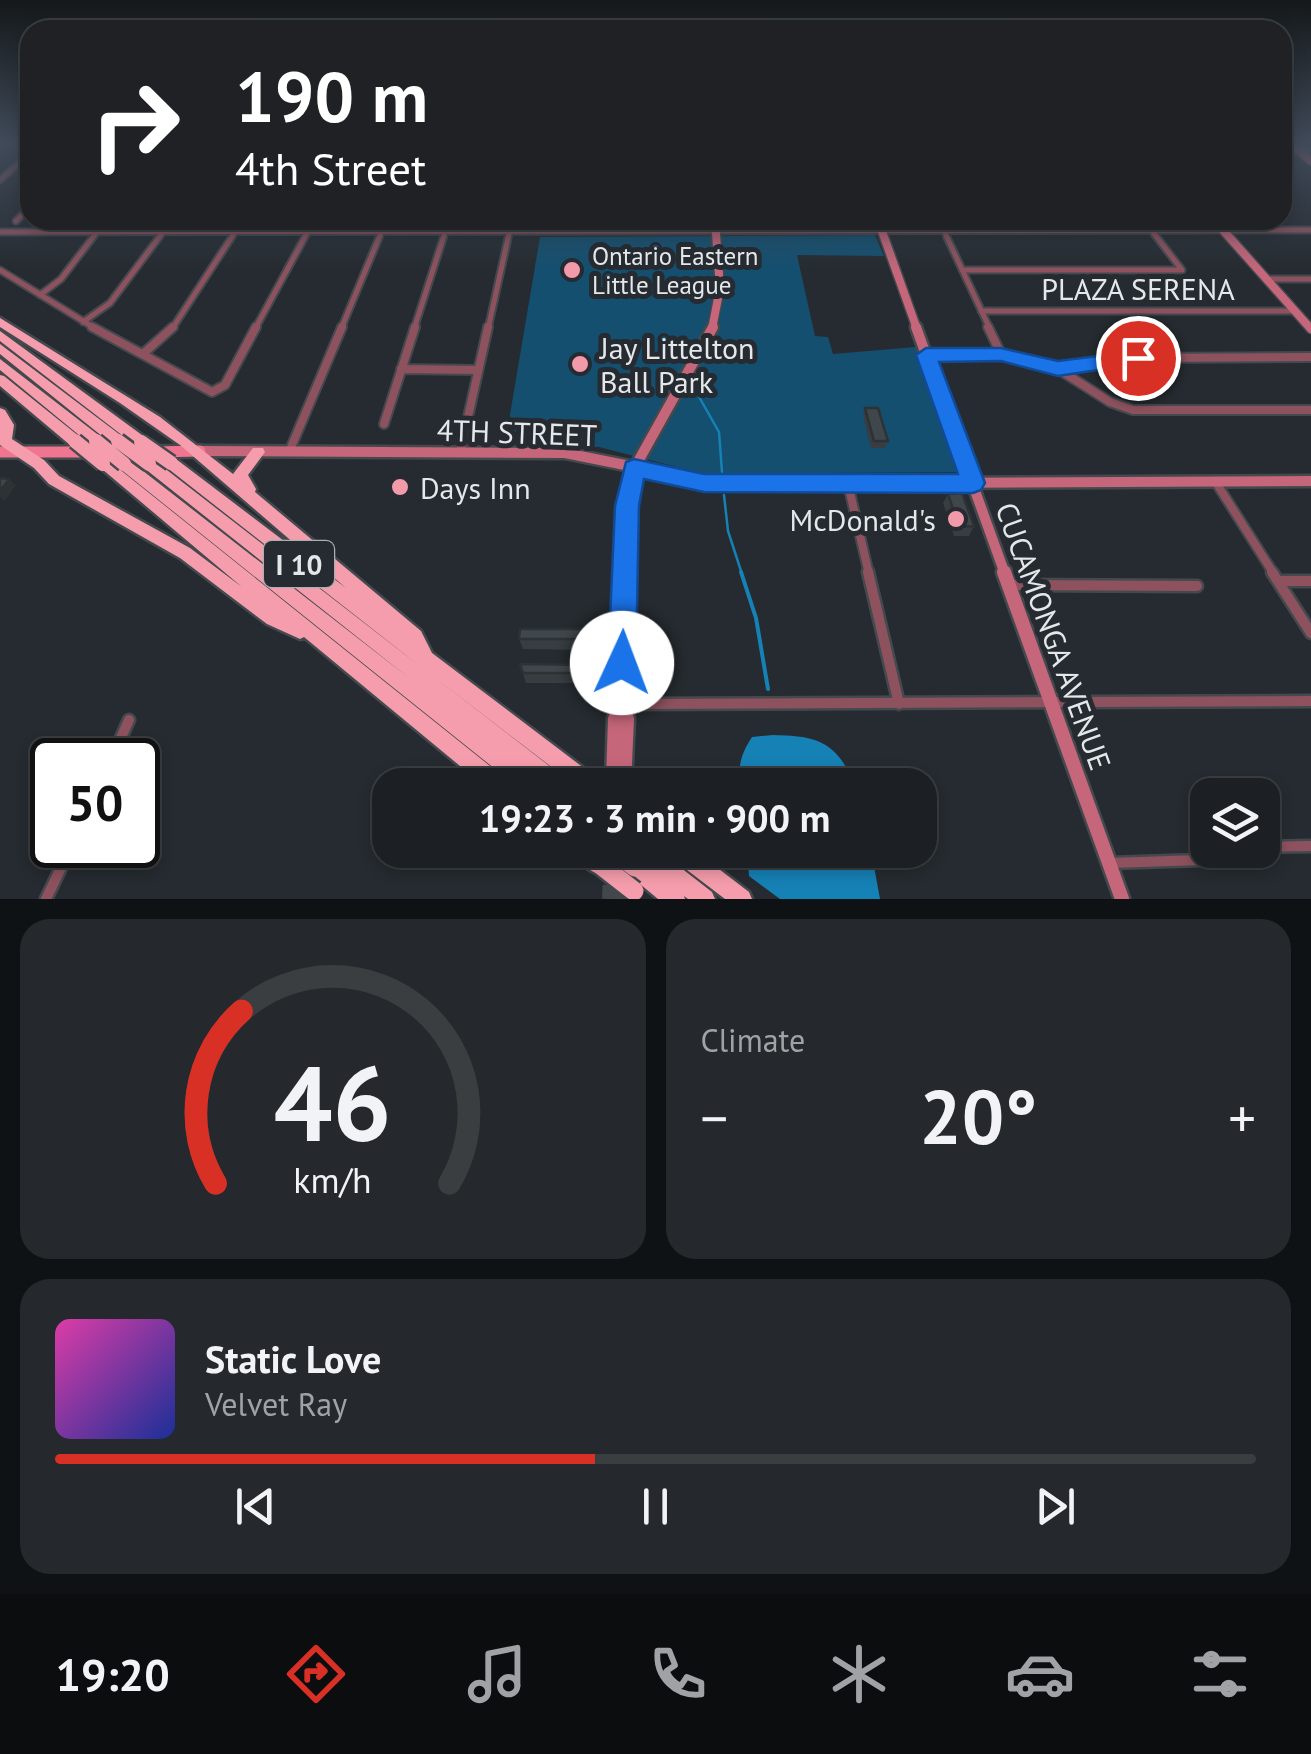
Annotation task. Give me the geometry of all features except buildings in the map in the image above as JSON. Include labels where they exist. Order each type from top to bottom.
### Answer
[{"type":"highway","points":[[0,322],[200,451],[415,637],[428,663]]},
{"type":"highway","name":"I 10","points":[[0,334],[567,768]]},
{"type":"highway","points":[[0,348],[536,768]]},
{"type":"highway","points":[[0,363],[508,768]]},
{"type":"highway","name":"I 10","points":[[0,378],[477,768]]},
{"type":"highway","points":[[0,413],[7,426],[5,441],[62,485],[207,568],[273,619],[318,639]]},
{"type":"highway","points":[[256,498],[240,474],[258,452]]},
{"type":"highway","points":[[616,868],[639,895]]},
{"type":"highway","points":[[646,868],[675,899]]},
{"type":"highway","points":[[653,868],[705,899]]},
{"type":"highway","points":[[701,868],[742,899]]},
{"type":"main road","points":[[621,768],[627,719],[621,704],[627,506],[634,468],[651,428],[697,362],[714,327],[720,298],[715,230]]},
{"type":"main road","name":"CUCAMONGA AVENUE","points":[[881,230],[1122,899]]},
{"type":"main road","points":[[1223,230],[1311,329]]},
{"type":"main road","name":"4TH STREET","points":[[0,452],[574,454],[675,480],[724,484],[1311,481]]},
{"type":"street","points":[[16,221],[20,217]]},
{"type":"street","points":[[0,232],[620,230]]},
{"type":"street","points":[[744,230],[832,230]]},
{"type":"street","points":[[931,230],[1311,230]]},
{"type":"street","points":[[944,231],[1001,354]]},
{"type":"street","points":[[962,270],[1182,270],[1152,231]]},
{"type":"street","points":[[40,295],[61,279],[97,232]]},
{"type":"street","points":[[83,322],[110,302],[163,232]]},
{"type":"street","points":[[144,353],[170,332],[235,232]]},
{"type":"street","points":[[0,270],[83,322],[144,353],[205,392],[212,392],[225,385],[306,232]]},
{"type":"street","points":[[384,424],[446,232]]},
{"type":"street","points":[[460,453],[509,232]]},
{"type":"street","points":[[290,452],[381,233]]},
{"type":"street","name":"PLAZA SERENA","points":[[1266,279],[1311,279]]},
{"type":"street","name":"PLAZA SERENA","points":[[981,311],[1295,311]]},
{"type":"street","points":[[926,355],[1001,354],[1058,368],[1110,402],[1133,410],[1311,410]]},
{"type":"street","points":[[1058,368],[1138,358],[1311,356]]},
{"type":"street","points":[[401,370],[478,370]]},
{"type":"street","points":[[1216,481],[1311,633]]},
{"type":"street","points":[[848,484],[899,704]]},
{"type":"street","points":[[1278,581],[1311,581]]},
{"type":"street","points":[[1009,585],[1197,586]]},
{"type":"street","points":[[621,704],[1311,702]]},
{"type":"street","points":[[121,738],[130,720]]},
{"type":"street","points":[[1280,847],[1311,846]]},
{"type":"street","points":[[1109,863],[1190,860]]},
{"type":"street","points":[[46,899],[61,868]]},
{"type":"shaded area","points":[[875,235],[884,256],[797,255],[815,336],[828,337],[833,354],[916,347],[960,472],[704,474],[599,447],[505,444],[540,237]]},
{"type":"shaded area","points":[[773,735],[814,740],[833,750],[847,768],[740,768],[752,737]]},
{"type":"shaded area","points":[[748,868],[874,868],[880,899],[780,899],[749,876]]},
{"type":"waterway","points":[[694,388],[719,432],[722,472]]},
{"type":"waterway","points":[[724,495],[728,531],[742,574]]},
{"type":"waterway","points":[[741,572],[756,618],[768,689]]},
{"type":"tunnel","points":[[609,899],[610,868]]},
{"type":"tunnel","points":[[620,899],[621,868]]},
{"type":"place","name":"Ontario Eastern Little League","points":[[572,270]]},
{"type":"place","name":"Jay Littelton Ball Park","points":[[580,364]]},
{"type":"place","name":"Days Inn","points":[[400,487]]},
{"type":"place","name":"McDonald's","points":[[956,519]]},
{"type":"route","points":[[622,663],[627,506],[634,468],[675,480],[704,483],[973,483],[926,355],[1001,354],[1058,368],[1138,358]]}]
